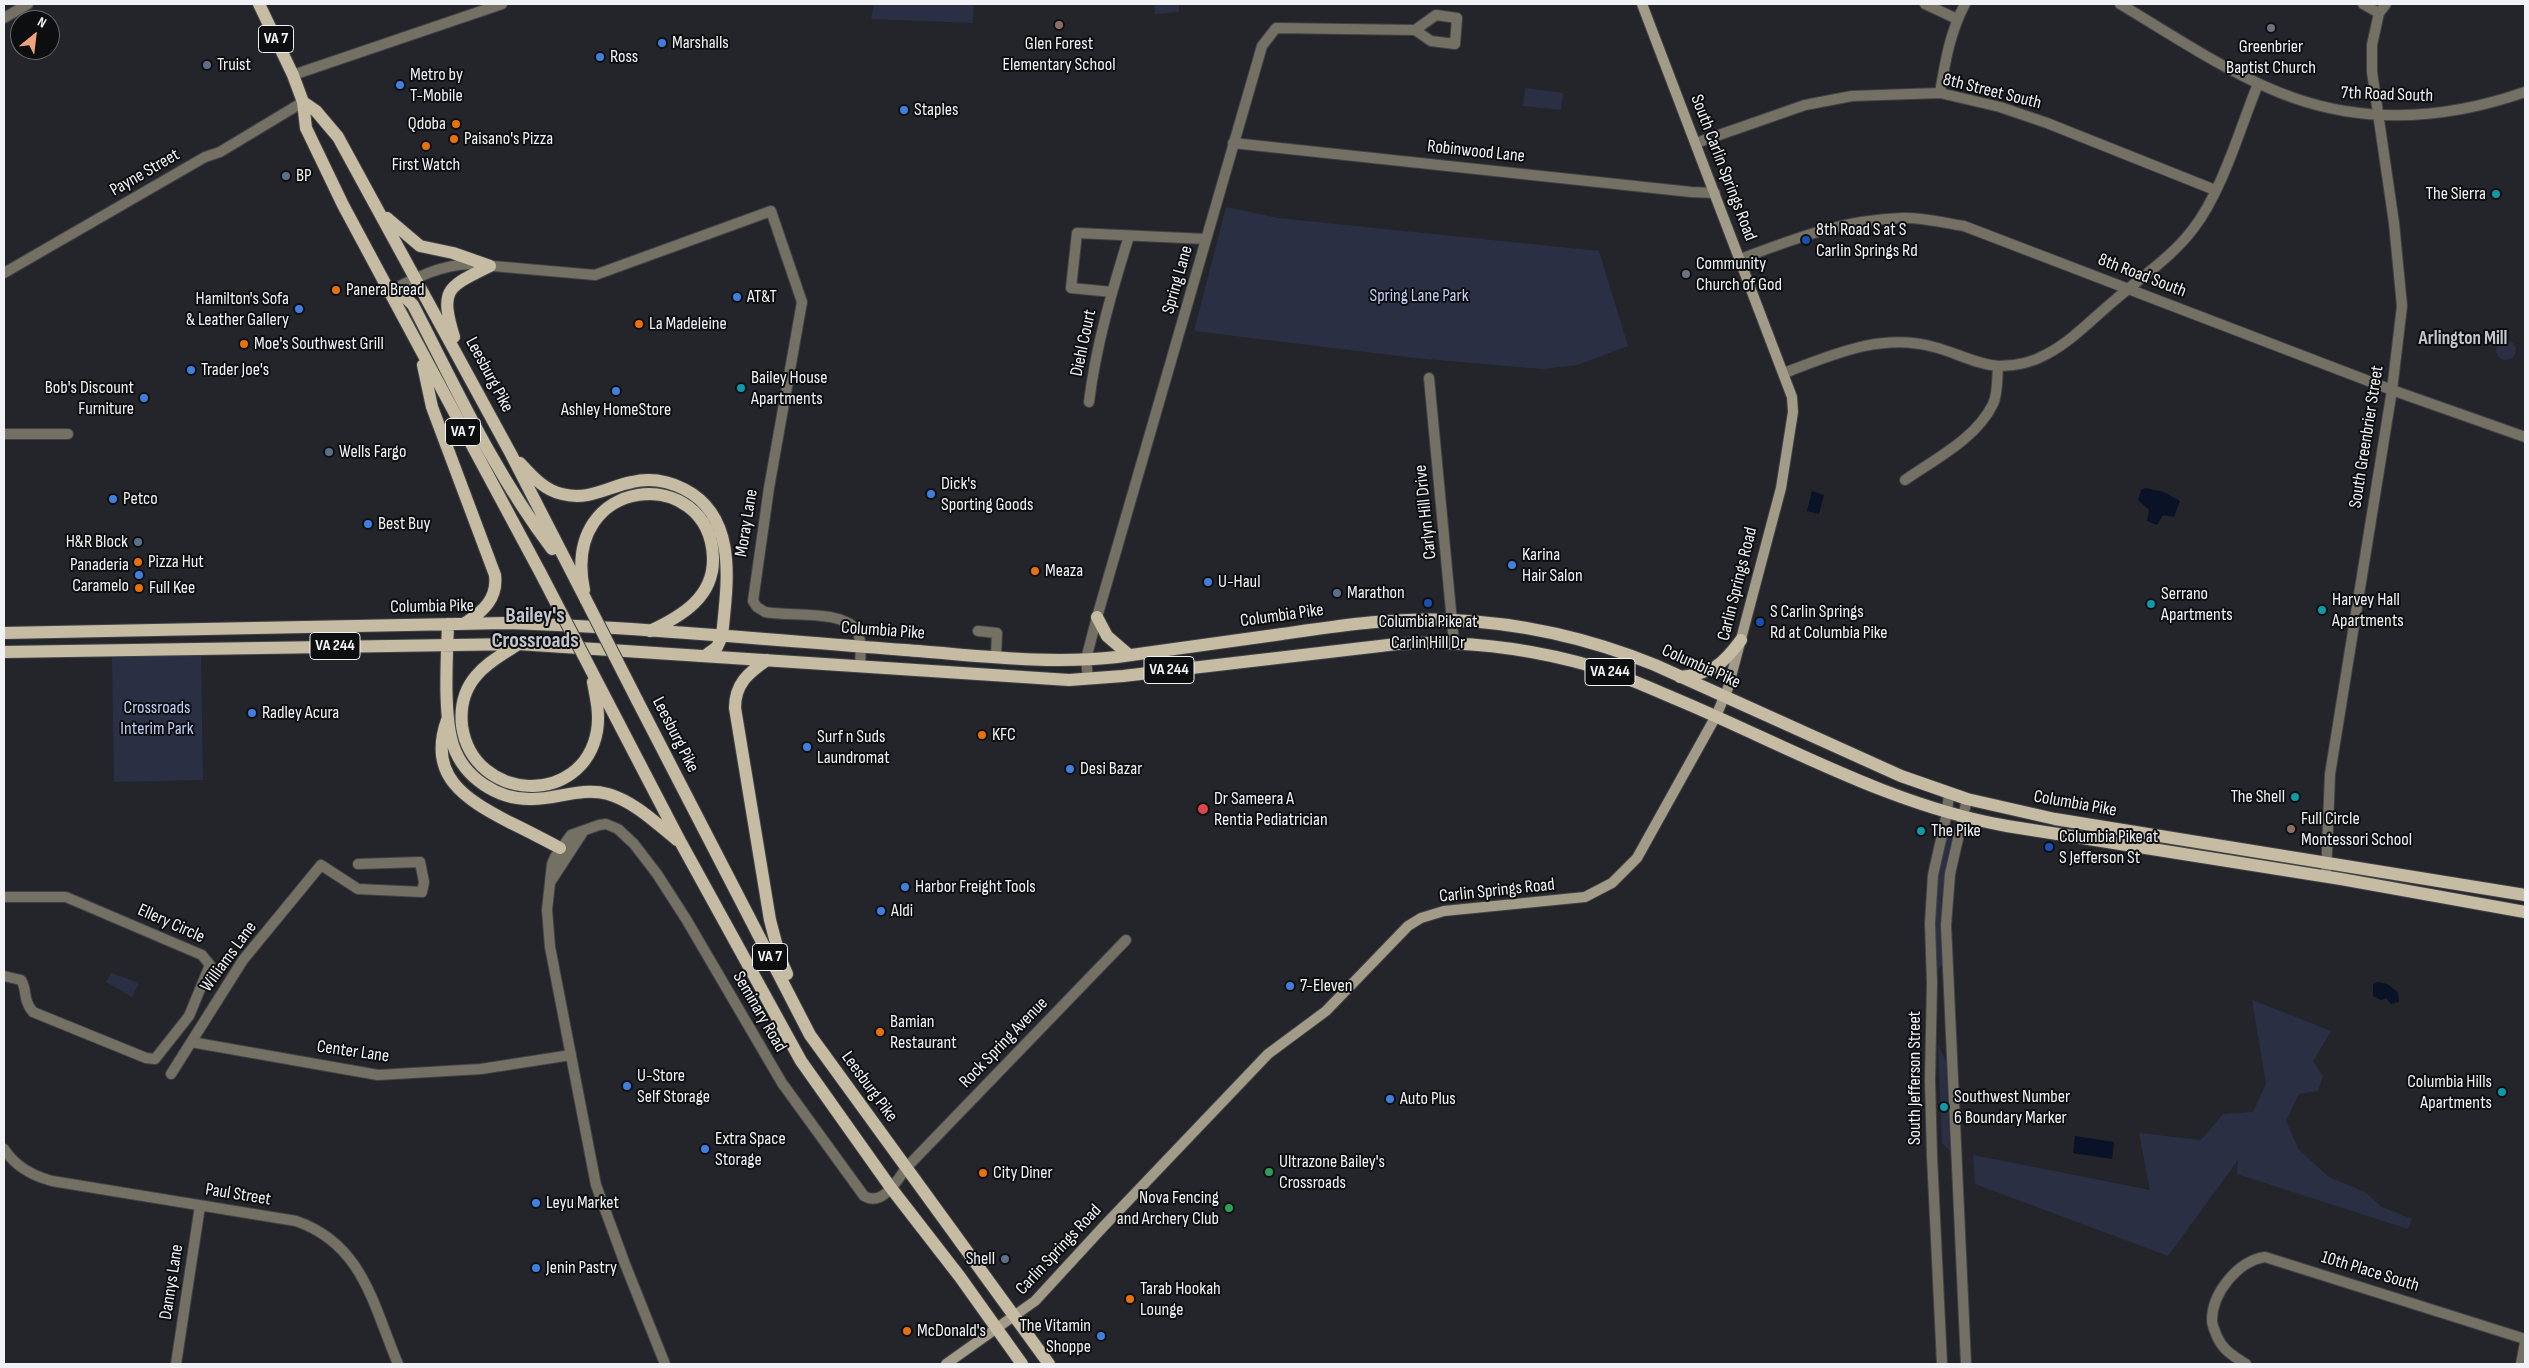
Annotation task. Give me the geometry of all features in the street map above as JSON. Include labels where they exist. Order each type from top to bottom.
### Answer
[{"type":"main road","name":"VA 7","points":[[259,4],[293,75],[303,102],[306,128],[388,292],[540,572],[681,844],[766,1001],[801,1061],[891,1188],[960,1278],[1022,1364]]},
{"type":"main road","name":"South Carlin Springs Road","points":[[1642,4],[1792,397],[1793,412],[1787,457],[1772,517]]},
{"type":"main road","name":"Leesburg Pike","points":[[303,102],[316,110],[338,136],[416,278],[576,574],[586,600],[810,1035],[1049,1364]]},
{"type":"main road","points":[[379,211],[420,246],[453,252],[490,266]]},
{"type":"main road","points":[[462,363],[447,312],[448,297],[458,282],[490,266]]},
{"type":"main road","points":[[388,292],[404,296],[414,305],[498,470],[523,510],[576,574]]},
{"type":"main road","points":[[421,353],[432,407],[495,575],[495,588],[490,601],[477,615],[464,623]]},
{"type":"main road","points":[[511,454],[542,485],[562,494],[590,496],[632,482],[646,480],[673,484],[698,498],[714,516],[725,543],[726,558],[722,636],[717,647],[706,656]]},
{"type":"main road","points":[[576,574],[588,529],[602,510],[612,504],[626,498],[651,493],[674,499],[688,507],[701,522],[710,538],[713,567],[708,585],[690,608],[649,631]]},
{"type":"main road","name":"Carlin Springs Road","points":[[946,1364],[1015,1317],[1050,1287],[1104,1226],[1268,1054],[1326,1011],[1408,926],[1421,918],[1444,911],[1578,899],[1599,891],[1612,883],[1637,858],[1725,697],[1772,517]]},
{"type":"main road","points":[[1097,617],[1107,636],[1129,655]]},
{"type":"main road","name":"Columbia Pike","points":[[4,633],[464,623],[542,624],[996,656],[1086,659],[1129,655],[1370,622],[1451,620],[1512,626],[1569,637],[1621,652],[1888,771],[1967,798],[2048,818],[2525,895]]},
{"type":"main road","points":[[448,624],[449,731],[456,754],[476,779],[488,788],[517,798],[533,799],[584,792],[606,794],[633,806],[681,844]]},
{"type":"main road","points":[[1680,677],[1700,674],[1717,667],[1727,659],[1741,640]]},
{"type":"main road","name":"Columbia Pike","points":[[4,652],[518,644],[1021,678],[1088,679],[1348,648],[1406,643],[1454,643],[1515,649],[1595,667],[1716,716],[1848,776],[1962,817],[2525,912]]},
{"type":"main road","points":[[518,644],[480,672],[468,689],[462,706],[463,733],[474,756],[490,773],[509,783],[522,786],[548,785],[570,774],[587,756],[597,730],[598,705],[591,670]]},
{"type":"main road","points":[[767,660],[741,683],[736,696],[735,708],[770,920],[780,958],[810,1035]]},
{"type":"main road","points":[[448,716],[441,736],[440,748],[447,773],[456,787],[477,805],[560,848]]},
{"type":"street","points":[[4,18],[28,4]]},
{"type":"street","points":[[293,75],[502,4]]},
{"type":"street","points":[[1925,4],[1957,19]]},
{"type":"street","points":[[1940,93],[1946,56],[1957,19],[1965,4]]},
{"type":"street","name":"7th Road South","points":[[2120,4],[2258,84],[2294,99],[2340,111],[2424,115],[2460,111],[2525,92]]},
{"type":"street","points":[[2363,4],[2380,13]]},
{"type":"street","name":"South Greenbrier Street","points":[[2326,877],[2330,774],[2392,390],[2402,306],[2394,223],[2372,72],[2372,45],[2380,13],[2386,4]]},
{"type":"street","name":"Spring Lane","points":[[1088,679],[1086,659],[1097,617],[1262,46],[1276,28],[1415,30]]},
{"type":"street","points":[[1784,373],[1850,348],[1880,343],[1908,342],[1934,346],[1966,358],[1998,366],[2020,364],[2047,354],[2080,330],[2146,276],[2194,229],[2215,190],[2258,84]]},
{"type":"street","name":"8th Street South","points":[[1696,143],[1805,105],[1852,96],[1940,93],[2000,108],[2047,123],[2215,190]]},
{"type":"street","name":"Payne Street","points":[[4,273],[205,157],[225,149],[303,102]]},
{"type":"street","name":"Robinwood Lane","points":[[1233,142],[1691,192],[1715,193]]},
{"type":"street","name":"Moray Lane","points":[[490,266],[595,275],[771,211],[802,302],[769,488],[753,601],[757,608],[765,612],[844,620],[857,629],[861,646],[860,667]]},
{"type":"street","name":"8th Road South","points":[[1740,258],[1801,236],[1848,222],[1905,218],[1964,226],[2130,288],[2392,390],[2525,437]]},
{"type":"street","name":"Diehl Court","points":[[1112,292],[1071,288],[1078,233],[1206,239]]},
{"type":"street","name":"Diehl Court","points":[[1089,402],[1094,365],[1112,292],[1129,236]]},
{"type":"street","points":[[388,292],[416,278],[451,265],[490,266]]},
{"type":"street","points":[[1905,480],[1956,445],[1978,426],[1994,403],[1998,366]]},
{"type":"street","name":"Carlyn Hill Drive","points":[[1429,378],[1454,643]]},
{"type":"street","points":[[4,434],[68,434]]},
{"type":"street","points":[[978,631],[997,633],[996,656]]},
{"type":"street","name":"South Jefferson Street","points":[[1942,1364],[1932,1156],[1930,923],[1935,864],[1947,813],[1949,793]]},
{"type":"street","name":"South Jefferson Street","points":[[1966,1364],[1946,925],[1949,879],[1967,798]]},
{"type":"street","name":"Seminary Road","points":[[560,848],[570,836],[599,825],[612,826],[634,844],[657,874],[686,919],[782,1083],[833,1156],[868,1198],[879,1197],[891,1188],[906,1168]]},
{"type":"street","points":[[551,881],[583,832]]},
{"type":"street","points":[[560,848],[552,864],[547,910],[550,947],[596,1185],[627,1271],[665,1364]]},
{"type":"street","name":"Williams Lane","points":[[171,1074],[243,960],[321,865],[358,889],[422,892],[424,882],[420,862],[358,864]]},
{"type":"street","name":"Ellery Circle","points":[[4,897],[66,897],[202,955],[210,965],[189,1016],[155,1059],[146,1058],[33,1012],[26,1003],[24,984],[21,980],[4,976]]},
{"type":"street","name":"Rock Spring Avenue","points":[[906,1168],[1126,940]]},
{"type":"street","name":"Center Lane","points":[[191,1042],[378,1075],[481,1069],[571,1055]]},
{"type":"street","name":"Paul Street","points":[[4,1149],[24,1168],[52,1182],[296,1221],[325,1234],[338,1244],[359,1271],[398,1364]]},
{"type":"street","name":"Dannys Lane","points":[[176,1364],[200,1206]]},
{"type":"street","name":"10th Place South","points":[[2246,1364],[2222,1346],[2211,1322],[2218,1296],[2233,1275],[2253,1259],[2265,1257],[2525,1339]]},
{"type":"street","points":[[2521,1364],[2525,1343]]},
{"type":"green space","points":[[874,4],[974,4],[973,23],[871,19]]},
{"type":"green space","points":[[1154,4],[1179,4],[1179,12],[1155,14]]},
{"type":"green space","points":[[1525,88],[1563,93],[1561,110],[1523,106]]},
{"type":"green space","name":"Spring Lane Park","points":[[1226,207],[1278,218],[1599,251],[1628,346],[1577,365],[1542,369],[1415,358],[1194,331]]},
{"type":"green space","points":[[2502,340],[2510,340],[2516,346],[2516,354],[2510,360],[2502,360],[2496,354],[2496,346]]},
{"type":"green space","name":"Crossroads Interim Park","points":[[201,655],[203,780],[114,782],[112,656]]},
{"type":"green space","points":[[1946,834],[1950,835],[1951,839],[1941,900],[1942,966],[1937,970],[1933,918],[1935,879]]},
{"type":"green space","points":[[111,973],[139,983],[132,997],[106,982]]},
{"type":"green space","points":[[2252,1000],[2331,1031],[2313,1061],[2323,1076],[2318,1091],[2299,1094],[2286,1121],[2299,1150],[2329,1177],[2365,1192],[2382,1207],[2412,1219],[2408,1229],[2237,1174],[2238,1160],[2168,1256],[1975,1184],[1973,1155],[2150,1190],[2139,1133],[2201,1140],[2223,1114],[2253,1112],[2266,1084]]},
{"type":"green space","points":[[1938,1044],[1946,1062],[1950,1151],[1942,1143]]},
{"type":"shaded area","points":[[2146,488],[2164,492],[2180,501],[2174,517],[2163,515],[2157,525],[2147,521],[2149,510],[2138,500],[2141,490]]},
{"type":"shaded area","points":[[1812,491],[1824,495],[1819,514],[1807,511]]},
{"type":"shaded area","points":[[2378,982],[2387,984],[2398,992],[2399,1002],[2391,1004],[2386,998],[2381,1000],[2373,996],[2373,984]]},
{"type":"shaded area","points":[[2075,1136],[2114,1142],[2112,1159],[2073,1153]]},
{"type":"place","name":"Glen Forest Elementary School","points":[[1059,25]]},
{"type":"place","name":"Greenbrier Baptist Church","points":[[2271,28]]},
{"type":"place","name":"Marshalls","points":[[662,43]]},
{"type":"place","name":"Ross","points":[[600,57]]},
{"type":"place","name":"Truist","points":[[207,65]]},
{"type":"place","name":"Metro by T-Mobile","points":[[400,85]]},
{"type":"place","name":"Staples","points":[[904,110]]},
{"type":"place","name":"Qdoba","points":[[456,124]]},
{"type":"place","name":"Paisano's Pizza","points":[[454,139]]},
{"type":"place","name":"First Watch","points":[[426,146]]},
{"type":"place","name":"BP","points":[[286,176]]},
{"type":"place","name":"The Sierra","points":[[2496,194]]},
{"type":"place","name":"8th Road S at S Carlin Springs Rd","points":[[1806,240]]},
{"type":"place","name":"Community Church of God","points":[[1686,274]]},
{"type":"place","name":"Panera Bread","points":[[336,290]]},
{"type":"place","name":"AT&T","points":[[737,297]]},
{"type":"place","name":"Hamilton's Sofa & Leather Gallery","points":[[299,309]]},
{"type":"place","name":"La Madeleine","points":[[639,324]]},
{"type":"place","name":"Moe's Southwest Grill","points":[[244,344]]},
{"type":"place","name":"Trader Joe's","points":[[191,370]]},
{"type":"place","name":"Bailey House Apartments","points":[[741,388]]},
{"type":"place","name":"Ashley HomeStore","points":[[616,391]]},
{"type":"place","name":"Bob's Discount Furniture","points":[[144,398]]},
{"type":"place","name":"Wells Fargo","points":[[329,452]]},
{"type":"place","name":"Dick's Sporting Goods","points":[[931,494]]},
{"type":"place","name":"Petco","points":[[113,499]]},
{"type":"place","name":"Best Buy","points":[[368,524]]},
{"type":"place","name":"H&R Block","points":[[138,542]]},
{"type":"place","name":"Pizza Hut","points":[[138,562]]},
{"type":"place","name":"Karina Hair Salon","points":[[1512,565]]},
{"type":"place","name":"Meaza","points":[[1035,571]]},
{"type":"place","name":"Panaderia Caramelo","points":[[139,575]]},
{"type":"place","name":"U-Haul","points":[[1208,582]]},
{"type":"place","name":"Full Kee","points":[[139,588]]},
{"type":"place","name":"Marathon","points":[[1337,593]]},
{"type":"place","name":"Columbia Pike at Carlin Hill Dr","points":[[1428,603]]},
{"type":"place","name":"Serrano Apartments","points":[[2151,604]]},
{"type":"place","name":"Harvey Hall Apartments","points":[[2322,610]]},
{"type":"place","name":"S Carlin Springs Rd at Columbia Pike","points":[[1760,622]]},
{"type":"place","name":"Radley Acura","points":[[252,713]]},
{"type":"place","name":"KFC","points":[[982,735]]},
{"type":"place","name":"Surf n Suds Laundromat","points":[[807,747]]},
{"type":"place","name":"Desi Bazar","points":[[1070,769]]},
{"type":"place","name":"The Shell","points":[[2295,797]]},
{"type":"place","name":"Dr Sameera A Rentia Pediatrician","points":[[1203,809]]},
{"type":"place","name":"Full Circle Montessori School","points":[[2291,829]]},
{"type":"place","name":"The Pike","points":[[1921,831]]},
{"type":"place","name":"Columbia Pike at S Jefferson St","points":[[2049,847]]},
{"type":"place","name":"Harbor Freight Tools","points":[[905,887]]},
{"type":"place","name":"Aldi","points":[[881,911]]},
{"type":"place","name":"7-Eleven","points":[[1290,986]]},
{"type":"place","name":"Bamian Restaurant","points":[[880,1032]]},
{"type":"place","name":"U-Store Self Storage","points":[[627,1086]]},
{"type":"place","name":"Columbia Hills Apartments","points":[[2502,1092]]},
{"type":"place","name":"Auto Plus","points":[[1390,1099]]},
{"type":"place","name":"Southwest Number 6 Boundary Marker","points":[[1944,1107]]},
{"type":"place","name":"Extra Space Storage","points":[[705,1149]]},
{"type":"place","name":"Ultrazone Bailey's Crossroads","points":[[1269,1172]]},
{"type":"place","name":"City Diner","points":[[983,1173]]},
{"type":"place","name":"Leyu Market","points":[[536,1203]]},
{"type":"place","name":"Nova Fencing and Archery Club","points":[[1229,1208]]},
{"type":"place","name":"Shell","points":[[1005,1259]]},
{"type":"place","name":"Jenin Pastry","points":[[536,1268]]},
{"type":"place","name":"Tarab Hookah Lounge","points":[[1130,1299]]},
{"type":"place","name":"McDonald's","points":[[907,1331]]},
{"type":"place","name":"The Vitamin Shoppe","points":[[1101,1336]]},
{"type":"district","name":"Arlington Mill","points":[[2463,339]]},
{"type":"district","name":"Bailey's Crossroads","points":[[535,628]]}]
